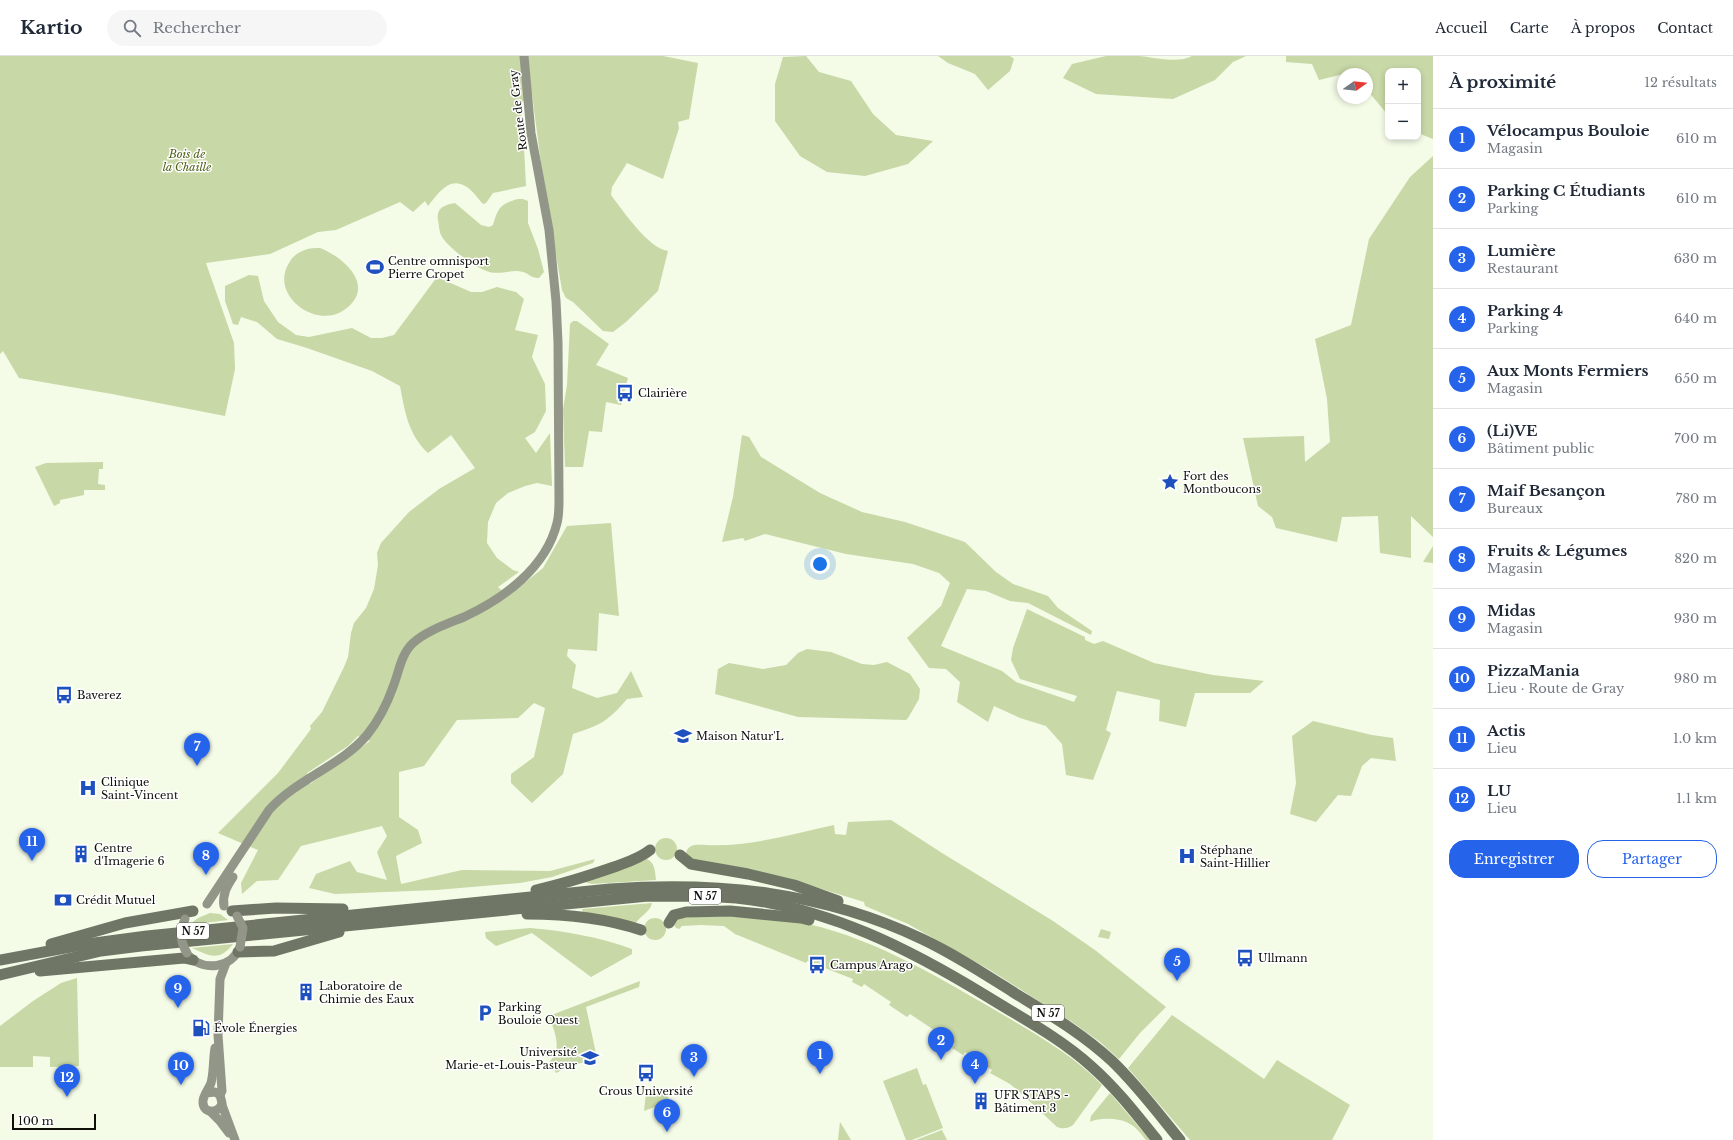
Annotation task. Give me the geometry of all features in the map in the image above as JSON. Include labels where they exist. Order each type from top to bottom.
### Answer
[{"type":"highway","points":[[495,900],[570,882],[633,860],[650,850]]},
{"type":"highway","points":[[680,855],[691,864],[748,874],[794,885],[874,915],[884,922]]},
{"type":"highway","name":"N 57","points":[[0,959],[123,938],[495,900],[651,886],[711,886],[749,890],[798,898],[846,910],[884,922],[943,950],[1082,1036],[1127,1076],[1180,1140]]},
{"type":"highway","name":"N 57","points":[[0,976],[101,951],[303,929],[371,924],[648,896],[737,899],[794,909],[820,916],[892,943],[930,962],[1047,1034],[1090,1065],[1124,1099],[1157,1140]]},
{"type":"highway","points":[[231,911],[276,908],[387,911]]},
{"type":"highway","points":[[669,923],[674,915],[686,912],[730,911],[801,918],[848,930],[930,962]]},
{"type":"highway","points":[[470,913],[566,916],[591,919],[641,930]]},
{"type":"highway","points":[[0,959],[125,923],[189,915]]},
{"type":"highway","points":[[239,950],[283,949],[327,934],[371,924]]},
{"type":"highway","points":[[0,976],[184,958],[190,956]]},
{"type":"main road","name":"Route de Gray","points":[[524,56],[531,133],[549,230],[556,301],[558,342],[558,449]]},
{"type":"main road","points":[[219,994],[214,974],[207,966],[190,956],[184,948],[181,936],[189,915],[207,904],[269,810],[277,801],[344,756],[366,736],[386,706],[408,648],[414,642],[430,632],[471,614],[491,602],[521,580],[534,567],[550,542],[557,523],[559,499],[558,449],[556,439],[550,297],[531,133]]},
{"type":"main road","points":[[234,1140],[220,1095],[222,1091],[218,1035],[219,994],[220,979],[226,963],[239,950],[243,928],[231,911],[224,896],[228,884],[270,817],[293,789]]},
{"type":"main road","points":[[207,904],[216,904],[231,911]]},
{"type":"main road","points":[[207,966],[226,963]]},
{"type":"main road","points":[[218,1035],[213,1059],[211,1081],[202,1103],[205,1108],[210,1111],[225,1127],[234,1140]]},
{"type":"main road","points":[[206,1093],[215,1092],[220,1095]]},
{"type":"main road","points":[[210,1111],[217,1110],[222,1105]]},
{"type":"green space","name":"Bois de la Chaille","points":[[0,56],[663,56],[698,63],[689,119],[678,122],[679,128],[663,179],[627,163],[612,187],[611,195],[629,219],[652,243],[668,251],[658,291],[626,322],[613,332],[603,331],[573,302],[566,298],[562,290],[544,186],[532,94],[520,104],[523,127],[526,186],[493,193],[486,203],[483,204],[468,187],[454,183],[439,192],[428,206],[425,201],[413,212],[400,202],[336,230],[318,232],[270,254],[206,263],[234,343],[235,369],[225,416],[19,378],[3,351],[0,354]]},
{"type":"green space","points":[[806,56],[819,72],[851,81],[873,114],[896,135],[933,141],[908,164],[865,176],[827,172],[800,156],[775,121],[775,84],[783,57]]},
{"type":"green space","points":[[938,56],[1010,56],[1014,59],[1010,71],[988,90],[975,74],[948,63]]},
{"type":"green space","points":[[1106,56],[1138,56],[1180,60],[1192,56],[1246,56],[1233,62],[1215,80],[1173,99],[1096,94],[1063,78],[1072,64]]},
{"type":"green space","points":[[1286,56],[1433,56],[1433,139],[1421,134],[1421,68],[1385,68],[1385,111],[1373,97],[1373,68],[1337,68],[1337,76],[1319,80],[1312,64],[1286,62]]},
{"type":"green space","points":[[1433,156],[1433,537],[1411,516],[1411,558],[1380,553],[1378,516],[1342,517],[1337,542],[1276,528],[1272,517],[1258,506],[1243,438],[1304,436],[1305,462],[1330,442],[1327,399],[1315,339],[1351,325],[1369,239],[1410,177]]},
{"type":"green space","points":[[518,199],[528,201],[528,223],[538,249],[544,272],[539,278],[519,271],[494,273],[484,270],[460,255],[448,245],[441,235],[439,230],[438,213],[444,206],[455,203],[481,225],[489,227],[493,225],[496,214],[503,205]]},
{"type":"green space","points":[[310,248],[320,248],[339,259],[347,266],[354,274],[358,283],[358,292],[353,301],[344,310],[333,315],[321,316],[298,306],[290,297],[285,287],[284,275],[292,259],[302,251]]},
{"type":"green space","points":[[249,275],[258,276],[264,301],[278,322],[296,335],[309,337],[352,328],[371,338],[382,338],[394,335],[437,277],[471,292],[482,292],[497,287],[516,292],[524,299],[515,330],[538,335],[532,357],[545,384],[546,411],[535,432],[525,438],[536,453],[550,433],[552,486],[537,483],[525,486],[508,493],[496,503],[488,522],[487,543],[497,558],[513,570],[519,572],[498,587],[508,596],[543,568],[567,526],[611,523],[619,616],[599,613],[597,651],[568,649],[567,656],[576,665],[572,688],[597,698],[617,693],[631,671],[643,697],[627,699],[609,717],[597,725],[573,734],[563,774],[532,803],[511,783],[511,774],[534,757],[545,708],[534,703],[518,718],[457,720],[424,766],[399,772],[399,817],[418,830],[422,843],[396,856],[401,884],[462,870],[550,871],[595,859],[593,863],[552,877],[520,883],[436,890],[335,894],[309,888],[316,874],[350,861],[357,872],[387,880],[377,852],[387,836],[382,826],[301,846],[278,880],[257,881],[242,894],[241,883],[258,850],[218,833],[278,773],[311,729],[310,726],[322,712],[348,657],[351,633],[354,623],[366,608],[374,589],[378,565],[377,553],[381,543],[409,512],[439,489],[475,468],[451,435],[428,453],[421,446],[408,422],[400,386],[372,371],[277,339],[257,322],[241,317],[238,325],[233,324],[225,301],[225,286]],"holes":[[[358,736],[370,741],[310,784],[307,773],[348,746]]]},
{"type":"green space","points":[[573,321],[577,321],[609,344],[596,365],[628,378],[621,405],[606,402],[602,432],[589,431],[583,467],[565,467],[563,409],[567,385],[570,324]]},
{"type":"green space","points":[[742,435],[749,437],[761,457],[820,493],[862,512],[905,522],[965,542],[996,572],[1013,584],[1048,596],[1058,608],[1092,631],[1091,635],[1028,603],[1010,601],[986,591],[967,589],[941,646],[1002,671],[1016,682],[1074,702],[1077,696],[1020,679],[1011,660],[1013,648],[1027,609],[1085,637],[1085,640],[1094,644],[1103,641],[1154,663],[1213,675],[1264,681],[1250,693],[1195,693],[1186,727],[1159,721],[1160,700],[1117,691],[1106,730],[1111,733],[1093,780],[1066,775],[1062,744],[1046,726],[1020,718],[994,706],[988,722],[957,702],[960,682],[946,669],[929,668],[907,638],[941,606],[950,583],[939,573],[913,564],[846,554],[765,534],[745,541],[743,538],[722,542],[733,497]]},
{"type":"green space","points":[[103,462],[103,469],[99,469],[98,484],[105,485],[105,490],[84,490],[84,495],[60,500],[60,503],[54,506],[35,467],[46,463]]},
{"type":"green space","points":[[1433,546],[1433,563],[1423,562]]},
{"type":"green space","points":[[807,649],[831,652],[862,664],[874,665],[887,662],[910,674],[920,689],[919,699],[906,720],[798,717],[715,694],[718,669],[729,663],[763,669],[786,665],[798,653]]},
{"type":"green space","points":[[1313,721],[1372,735],[1393,738],[1396,761],[1371,758],[1362,766],[1351,796],[1338,795],[1316,822],[1290,814],[1296,783],[1292,736]]},
{"type":"green space","points":[[891,820],[1053,921],[1095,950],[1166,1007],[1140,1033],[1119,1059],[1100,1042],[1072,1022],[990,970],[908,924],[865,906],[864,902],[786,878],[691,860],[686,853],[691,846],[694,845],[722,845],[755,842],[834,825],[835,834],[846,835],[848,822]]},
{"type":"green space","points":[[666,838],[674,841],[677,849],[674,857],[666,860],[658,857],[655,849],[658,841]]},
{"type":"green space","points":[[647,859],[652,863],[655,870],[656,880],[592,884],[584,882]]},
{"type":"green space","points":[[652,903],[650,909],[636,923],[583,913],[582,909]]},
{"type":"green space","points":[[210,913],[220,914],[228,920],[189,925],[198,918]]},
{"type":"green space","points":[[722,915],[794,921],[821,927],[848,936],[898,957],[947,982],[1037,1035],[1078,1063],[1102,1085],[1073,1125],[1065,1128],[1057,1127],[1010,1084],[990,1073],[992,1070],[965,1052],[963,1055],[952,1048],[955,1044],[910,1014],[907,1017],[889,1005],[891,1002],[864,984],[862,987],[852,982],[853,979],[807,961],[806,963],[735,934],[724,926],[682,926],[679,929],[674,925],[678,918]]},
{"type":"green space","points":[[655,918],[663,921],[666,929],[663,937],[655,940],[647,937],[644,929],[647,921]]},
{"type":"green space","points":[[530,928],[569,933],[607,941],[632,949],[632,954],[591,977],[532,933],[496,946],[486,938],[485,932]]},
{"type":"green space","points":[[1101,929],[1111,932],[1109,939],[1098,937]]},
{"type":"green space","points":[[233,944],[228,950],[214,956],[192,948]]},
{"type":"green space","points":[[77,978],[79,1066],[50,1067],[50,1057],[33,1056],[33,1067],[0,1067],[0,1026],[33,1001],[61,983]]},
{"type":"green space","points":[[640,981],[639,987],[586,1007],[597,1058],[568,1067],[556,1073],[550,1061],[554,1056],[557,1045],[555,1033],[549,1016]]},
{"type":"green space","points":[[1172,1015],[1264,1079],[1277,1060],[1350,1105],[1332,1140],[1190,1140],[1128,1068]]},
{"type":"green space","points":[[917,1068],[923,1085],[926,1084],[943,1128],[912,1140],[906,1140],[883,1081]]},
{"type":"green space","points":[[646,1093],[666,1093],[670,1101],[644,1111]]},
{"type":"green space","points":[[1110,1093],[1150,1140],[1146,1140],[1135,1127],[1121,1120],[1099,1119],[1090,1122],[1091,1116]]},
{"type":"green space","points":[[840,1122],[851,1140],[838,1140]]},
{"type":"green space","points":[[942,1130],[947,1140],[916,1140]]},
{"type":"place","name":"Centre omnisport Pierre Cropet","points":[[375,267]]},
{"type":"place","name":"Clairière","points":[[625,393]]},
{"type":"place","name":"Fort des Montboucons","points":[[1170,482]]},
{"type":"place","name":"Baverez","points":[[64,695]]},
{"type":"place","name":"Maison Natur'L","points":[[683,736]]},
{"type":"place","name":"Maif Besançon","points":[[197,766]]},
{"type":"place","name":"Clinique Saint-Vincent","points":[[88,788]]},
{"type":"place","name":"Centre d'Imagerie 6","points":[[81,854]]},
{"type":"place","name":"Stéphane Saint-Hillier","points":[[1187,856]]},
{"type":"place","name":"Actis","points":[[32,861]]},
{"type":"place","name":"Fruits & Légumes","points":[[206,875]]},
{"type":"place","name":"Crédit Mutuel","points":[[63,900]]},
{"type":"place","name":"Ullmann","points":[[1245,958]]},
{"type":"place","name":"Campus Arago","points":[[817,965]]},
{"type":"place","name":"Aux Monts Fermiers","points":[[1177,981]]},
{"type":"place","name":"Laboratoire de Chimie des Eaux","points":[[306,992]]},
{"type":"place","name":"Midas","points":[[178,1008]]},
{"type":"place","name":"Parking Bouloie Ouest","points":[[485,1013]]},
{"type":"place","name":"Évole Énergies","points":[[201,1028]]},
{"type":"place","name":"Université Marie-et-Louis-Pasteur","points":[[590,1058]]},
{"type":"place","name":"Parking C Étudiants","points":[[941,1060]]},
{"type":"place","name":"Crous Université","points":[[646,1073]]},
{"type":"place","name":"Vélocampus Bouloie","points":[[820,1074]]},
{"type":"place","name":"Lumière","points":[[694,1077]]},
{"type":"place","name":"Parking 4","points":[[975,1084]]},
{"type":"place","name":"PizzaMania","points":[[181,1085]]},
{"type":"place","name":"LU","points":[[67,1097]]},
{"type":"place","name":"UFR STAPS - Bâtiment 3","points":[[981,1101]]},
{"type":"place","name":"(Li)VE","points":[[667,1132]]}]
